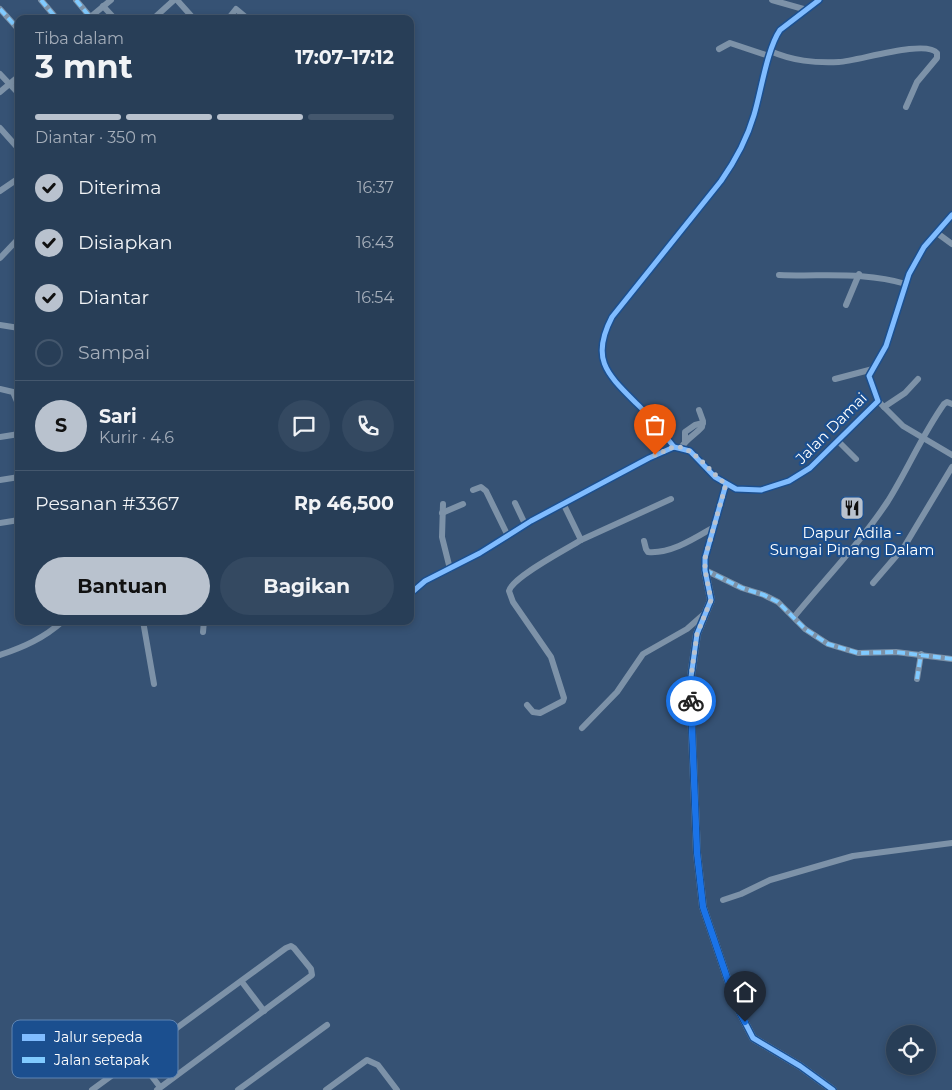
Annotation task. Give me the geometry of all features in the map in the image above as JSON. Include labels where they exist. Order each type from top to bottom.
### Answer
[{"type":"street","points":[[41,0],[54,15]]},
{"type":"street","points":[[76,0],[88,15]]},
{"type":"street","points":[[93,15],[111,0]]},
{"type":"street","points":[[158,15],[176,0],[190,15]]},
{"type":"street","points":[[772,0],[807,10]]},
{"type":"street","points":[[414,591],[425,581],[480,553],[507,534],[563,503],[674,447],[654,422],[619,388],[604,368],[601,350],[604,332],[621,306],[732,165],[753,118],[770,54],[780,30],[818,0]]},
{"type":"street","points":[[103,6],[111,15]]},
{"type":"street","points":[[0,9],[15,26]]},
{"type":"street","points":[[231,15],[236,9],[243,15]]},
{"type":"street","points":[[719,49],[730,43],[800,61],[841,62],[897,51],[927,47],[934,49],[937,52],[937,58],[917,82],[906,107]]},
{"type":"street","points":[[0,74],[15,90]]},
{"type":"street","points":[[0,92],[15,79]]},
{"type":"street","points":[[0,128],[15,145]]},
{"type":"street","points":[[0,192],[15,181]]},
{"type":"street","points":[[835,379],[873,369],[886,346],[906,284],[924,247],[952,215]]},
{"type":"street","points":[[936,233],[952,244]]},
{"type":"street","points":[[0,258],[15,242]]},
{"type":"street","points":[[778,275],[859,274],[906,284]]},
{"type":"street","points":[[846,305],[859,274]]},
{"type":"street","points":[[0,325],[15,327]]},
{"type":"street","name":"Jalan Damai","points":[[674,447],[690,451],[715,477],[736,489],[761,490],[790,481],[805,472],[878,401],[868,379],[873,369]]},
{"type":"street","points":[[884,408],[905,393],[918,379]]},
{"type":"street","points":[[0,389],[13,392],[15,397]]},
{"type":"street","points":[[878,401],[898,421],[921,438],[952,455]]},
{"type":"street","points":[[794,617],[887,502],[921,438],[944,404],[947,402],[952,404]]},
{"type":"street","points":[[681,448],[702,427],[703,423],[699,410]]},
{"type":"street","points":[[0,437],[15,435]]},
{"type":"street","points":[[838,441],[856,459]]},
{"type":"street","points":[[873,583],[904,547],[952,466]]},
{"type":"street","points":[[0,480],[15,478]]},
{"type":"street","points":[[726,484],[705,558],[705,570],[711,600],[697,634],[690,684],[697,852],[703,907],[737,1007],[753,1038],[800,1066],[833,1090]]},
{"type":"street","points":[[474,490],[481,487],[486,491],[507,534]]},
{"type":"street","points":[[527,705],[533,712],[540,714],[564,698],[551,657],[508,594],[509,588],[532,569],[581,540],[672,499]]},
{"type":"street","points":[[515,503],[525,524]]},
{"type":"street","points":[[563,503],[581,540]]},
{"type":"street","points":[[443,504],[442,536],[450,569]]},
{"type":"street","points":[[442,513],[463,504]]},
{"type":"street","points":[[0,523],[15,521]]},
{"type":"street","points":[[644,541],[648,552],[655,553],[683,544],[714,527]]},
{"type":"street","points":[[705,570],[742,588],[778,602],[817,638],[843,649],[858,653],[921,654],[952,659]]},
{"type":"street","points":[[582,728],[617,692],[643,654],[687,629],[704,614]]},
{"type":"street","points":[[0,655],[34,642],[58,625]]},
{"type":"street","points":[[144,625],[154,684]]},
{"type":"street","points":[[204,625],[204,632]]},
{"type":"street","points":[[917,679],[921,654]]},
{"type":"street","points":[[723,900],[741,894],[770,880],[852,856],[952,843]]},
{"type":"street","points":[[178,1028],[288,947],[294,948],[311,969],[312,975],[178,1074]]},
{"type":"street","points":[[242,982],[264,1011]]},
{"type":"street","points":[[238,1090],[327,1024]]},
{"type":"street","points":[[326,1090],[367,1060],[378,1065],[395,1087],[386,1090]]},
{"type":"street","points":[[92,1090],[108,1078]]},
{"type":"street","points":[[151,1078],[158,1089],[173,1078]]},
{"type":"marked path","points":[[41,0],[54,15]]},
{"type":"marked path","points":[[76,0],[88,15]]},
{"type":"marked path","points":[[0,9],[15,26]]},
{"type":"marked path","points":[[705,570],[742,588],[778,602],[805,629],[828,644],[858,653],[896,652],[952,659]]},
{"type":"marked path","points":[[917,679],[921,654]]},
{"type":"cycle path","points":[[674,447],[610,374],[602,355],[602,344],[612,317],[721,181],[736,158],[751,124],[771,48],[780,30],[819,0]]},
{"type":"cycle path","points":[[414,591],[425,581],[480,553],[531,521],[649,458],[674,447],[690,451],[715,477],[736,489],[761,490],[789,481],[810,468],[878,401],[869,376],[886,346],[909,274],[924,247],[952,215]]},
{"type":"cycle path","points":[[726,484],[705,558],[705,570],[711,600],[697,634],[690,684],[697,853],[703,907],[737,1007],[753,1038],[800,1066],[833,1090]]},
{"type":"way so far","points":[[655,455],[674,447],[690,451],[715,477],[726,484],[705,558],[705,570],[711,600],[697,634],[690,684],[691,701]]},
{"type":"place","name":"Dapur Adila - Sungai Pinang Dalam","points":[[852,508]]},
{"type":"route","points":[[691,701],[697,852],[703,907],[737,1007],[745,1022]]}]
